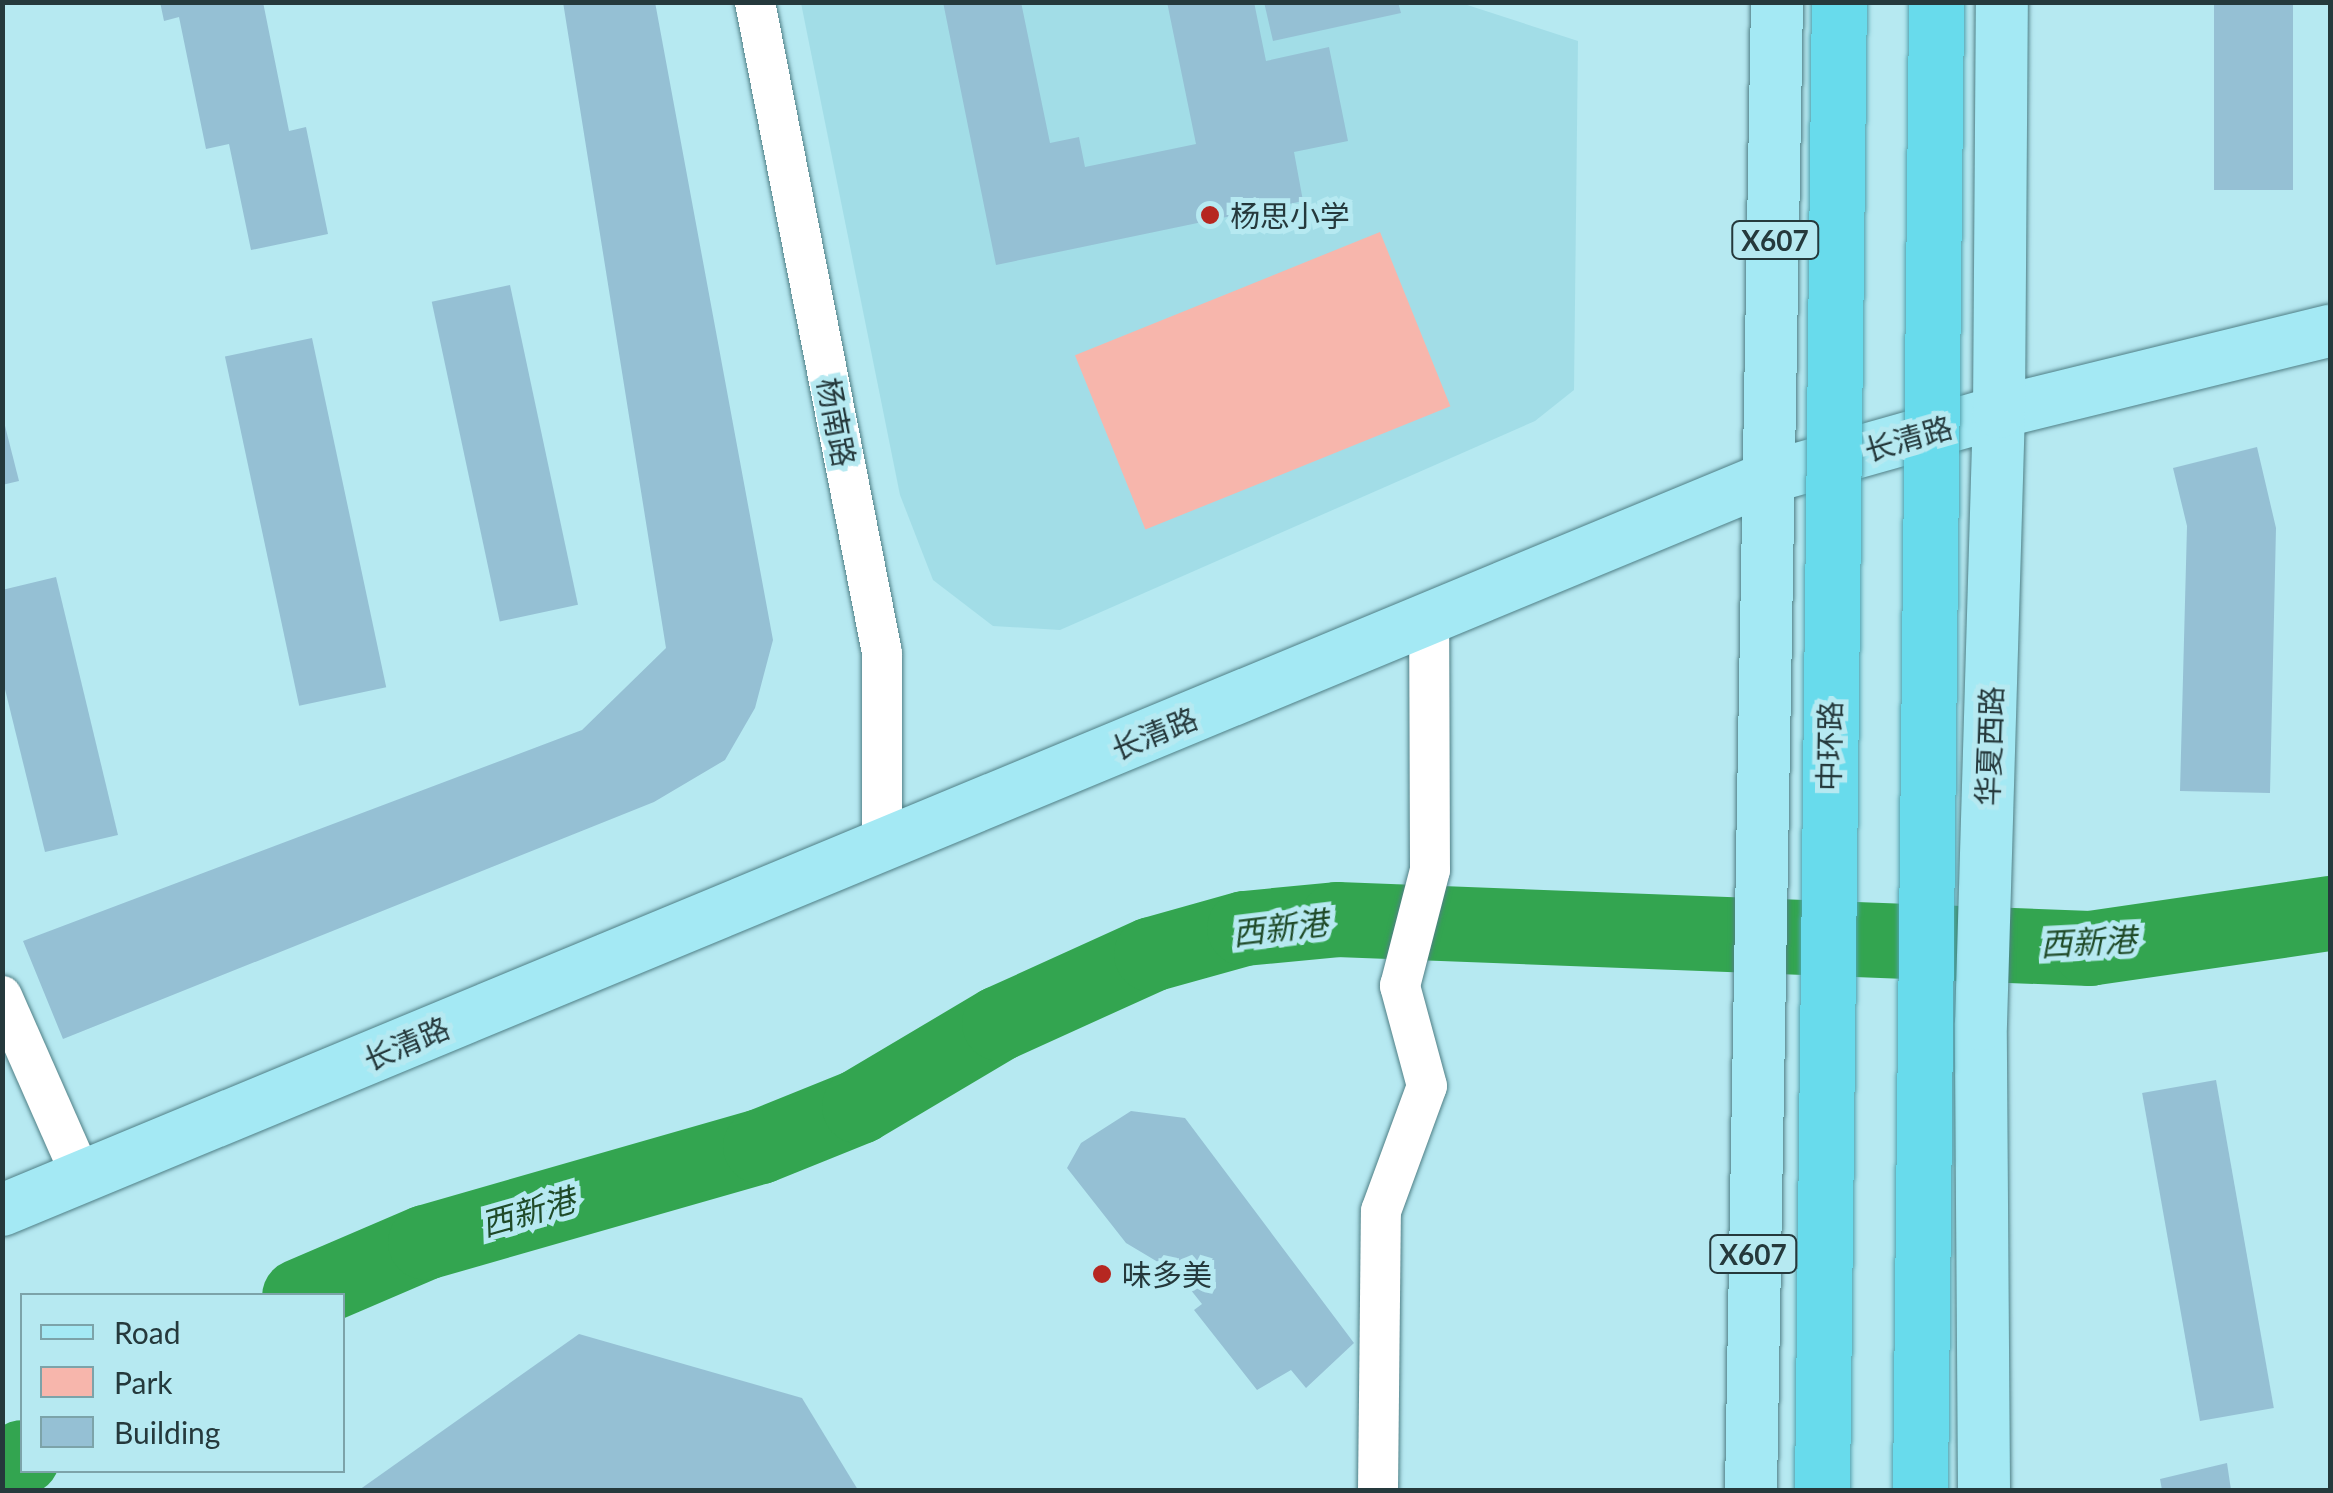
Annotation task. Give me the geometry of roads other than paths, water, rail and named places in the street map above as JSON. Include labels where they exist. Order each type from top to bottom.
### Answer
[{"type":"highway","name":"中环路","points":[[1822,1490],[1839,2]]},
{"type":"highway","points":[[1920,1490],[1936,2]]},
{"type":"main road","name":"X607","points":[[1751,1490],[1755,1016],[1770,478],[1777,2]]},
{"type":"main road","name":"华夏西路","points":[[1984,1490],[1981,1024],[2000,412],[2002,2]]},
{"type":"main road","name":"长清路","points":[[2,1210],[1770,478],[2000,412],[2330,331]]},
{"type":"street","name":"杨南路","points":[[755,2],[882,652],[882,845]]},
{"type":"street","points":[[1378,1490],[1380,1211],[1427,1086],[1400,986],[1430,870],[1429,619]]},
{"type":"street","points":[[2,996],[82,1177]]},
{"type":"waterway","name":"西新港","points":[[306,1293],[425,1242],[760,1146],[859,1106],[999,1023],[1151,954],[1244,928],[1337,919],[2089,948],[2330,913]]},
{"type":"waterway","name":"西新港","points":[[2,1469],[20,1458]]},
{"type":"place","name":"杨思小学","points":[[1210,215]]},
{"type":"place","name":"味多美","points":[[1102,1274]]}]
